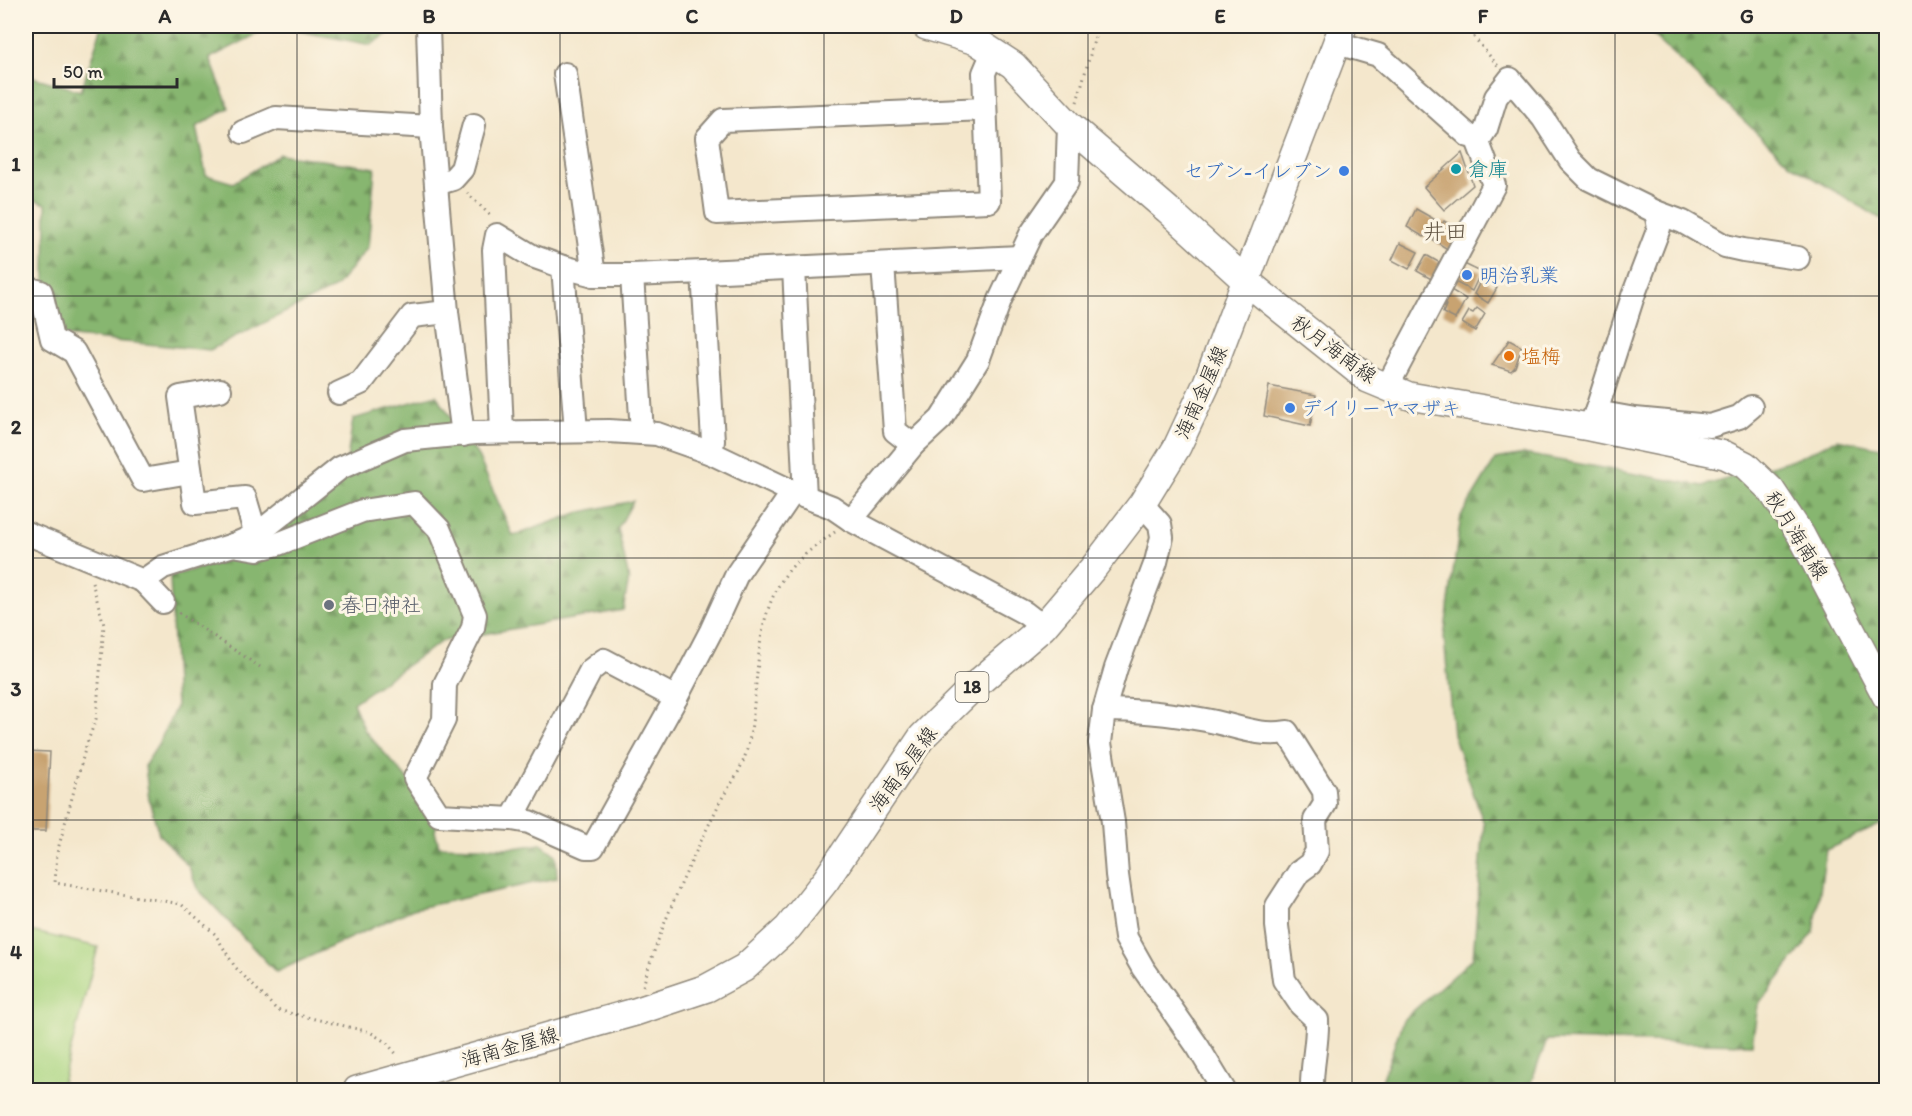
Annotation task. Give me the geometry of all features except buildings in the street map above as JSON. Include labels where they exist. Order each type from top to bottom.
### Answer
[{"type":"main road","name":"秋月海南線","points":[[926,26],[976,41],[1013,65],[1069,125],[1246,281],[1368,379],[1409,396],[1593,419],[1725,455],[1745,465],[1771,490],[1801,535],[1887,696]]},
{"type":"main road","name":"海南金屋線","points":[[357,1090],[398,1085],[707,988],[744,968],[788,928],[825,880],[922,737],[973,687],[1043,627],[1094,567],[1142,504],[1177,447],[1206,385],[1340,34]]},
{"type":"street","points":[[428,26],[431,127],[444,182],[447,312],[463,435]]},
{"type":"street","points":[[1340,34],[1378,55],[1469,136],[1480,138],[1486,129],[1496,97],[1510,79],[1543,118],[1570,160],[1589,179],[1656,212],[1683,222],[1725,246],[1798,258]]},
{"type":"street","points":[[985,109],[723,120],[707,138],[717,213],[989,201],[984,73],[993,52]]},
{"type":"street","points":[[565,74],[594,275]]},
{"type":"street","points":[[243,132],[276,118],[431,127]]},
{"type":"street","points":[[444,182],[462,168],[474,125]]},
{"type":"street","points":[[851,520],[913,445],[941,419],[978,360],[1000,300],[1031,234],[1067,182],[1069,125]]},
{"type":"street","points":[[1387,387],[1494,185],[1476,137]]},
{"type":"street","points":[[1656,212],[1659,228],[1633,296],[1593,419],[1635,419],[1710,426],[1739,417],[1751,407]]},
{"type":"street","points":[[502,431],[494,250],[497,235],[532,256],[594,275],[1020,257]]},
{"type":"street","points":[[883,264],[895,431],[913,445]]},
{"type":"street","points":[[563,267],[576,431]]},
{"type":"street","points":[[233,545],[256,549],[278,544],[362,511],[414,503],[439,529],[475,615],[473,628],[445,684],[444,720],[415,778],[439,815],[529,822],[586,847],[593,847],[676,698],[711,631],[737,574],[799,494],[794,268]]},
{"type":"street","points":[[704,272],[713,441],[711,453]]},
{"type":"street","points":[[632,275],[642,433]]},
{"type":"street","points":[[26,288],[41,292],[52,339],[74,352],[143,480],[190,471]]},
{"type":"street","points":[[339,393],[361,383],[412,316],[447,312]]},
{"type":"street","points":[[220,390],[180,397],[195,503],[245,498],[256,535]]},
{"type":"street","points":[[143,581],[163,567],[233,545],[256,535],[340,468],[405,440],[502,431],[642,433],[657,434],[711,453],[831,507],[851,520],[1025,613],[1043,627]]},
{"type":"street","points":[[1142,504],[1160,524],[1162,537],[1156,562],[1116,668],[1104,710],[1100,742],[1113,822],[1117,875],[1126,938],[1143,968],[1198,1047],[1224,1090]]},
{"type":"street","points":[[26,533],[143,581],[163,602]]},
{"type":"street","points":[[512,819],[591,670],[604,660],[676,698]]},
{"type":"street","points":[[1104,710],[1134,710],[1208,720],[1271,735],[1287,732],[1324,791],[1325,804],[1315,820],[1317,851],[1310,864],[1299,872],[1277,906],[1284,980],[1301,1005],[1317,1020],[1312,1090]]},
{"type":"path","points":[[1069,125],[1083,87],[1098,26]]},
{"type":"path","points":[[1468,26],[1473,36],[1510,79]]},
{"type":"path","points":[[444,182],[496,221],[497,235]]},
{"type":"path","points":[[635,1012],[651,959],[700,842],[742,766],[751,734],[758,657],[765,614],[784,576],[809,552],[851,520]]},
{"type":"path","points":[[85,557],[104,625],[96,719],[86,746],[57,853],[56,883],[181,904],[215,934],[235,967],[277,1010],[370,1032],[387,1043],[398,1056],[398,1085]]},
{"type":"path","points":[[163,602],[260,667]]},
{"type":"green space","points":[[102,26],[273,26],[210,58],[229,108],[196,127],[206,175],[233,183],[280,154],[375,168],[368,247],[336,287],[210,350],[61,336],[45,280],[46,204],[26,197],[26,75],[81,91]]},
{"type":"green space","points":[[273,26],[399,26],[371,45]]},
{"type":"green space","points":[[1643,26],[1886,26],[1886,222],[1790,164]]},
{"type":"green space","points":[[436,395],[478,456],[513,536],[577,513],[633,501],[618,529],[629,579],[623,610],[442,641],[353,703],[365,731],[439,815],[435,831],[439,846],[514,848],[541,844],[556,855],[557,878],[413,909],[276,972],[197,888],[189,867],[159,834],[149,800],[145,765],[158,745],[176,707],[170,576],[218,563],[323,495],[346,466],[353,419]]},
{"type":"green space","points":[[1837,439],[1886,449],[1886,822],[1826,850],[1814,932],[1758,1005],[1752,1044],[1547,1040],[1528,1090],[1379,1090],[1403,1020],[1473,958],[1484,824],[1453,734],[1444,637],[1461,516],[1496,459],[1524,454],[1703,486],[1798,458]]},
{"type":"green space","points":[[26,930],[98,947],[60,1090],[26,1090]]},
{"type":"place","name":"倉庫","points":[[1456,169]]},
{"type":"place","name":"セブン-イレブン","points":[[1344,171]]},
{"type":"place","name":"明治乳業","points":[[1467,275]]},
{"type":"place","name":"塩梅","points":[[1509,356]]},
{"type":"place","name":"デイリーヤマザキ","points":[[1290,408]]},
{"type":"place","name":"春日神社","points":[[329,605]]},
{"type":"district","name":"井田","points":[[1445,231]]}]
